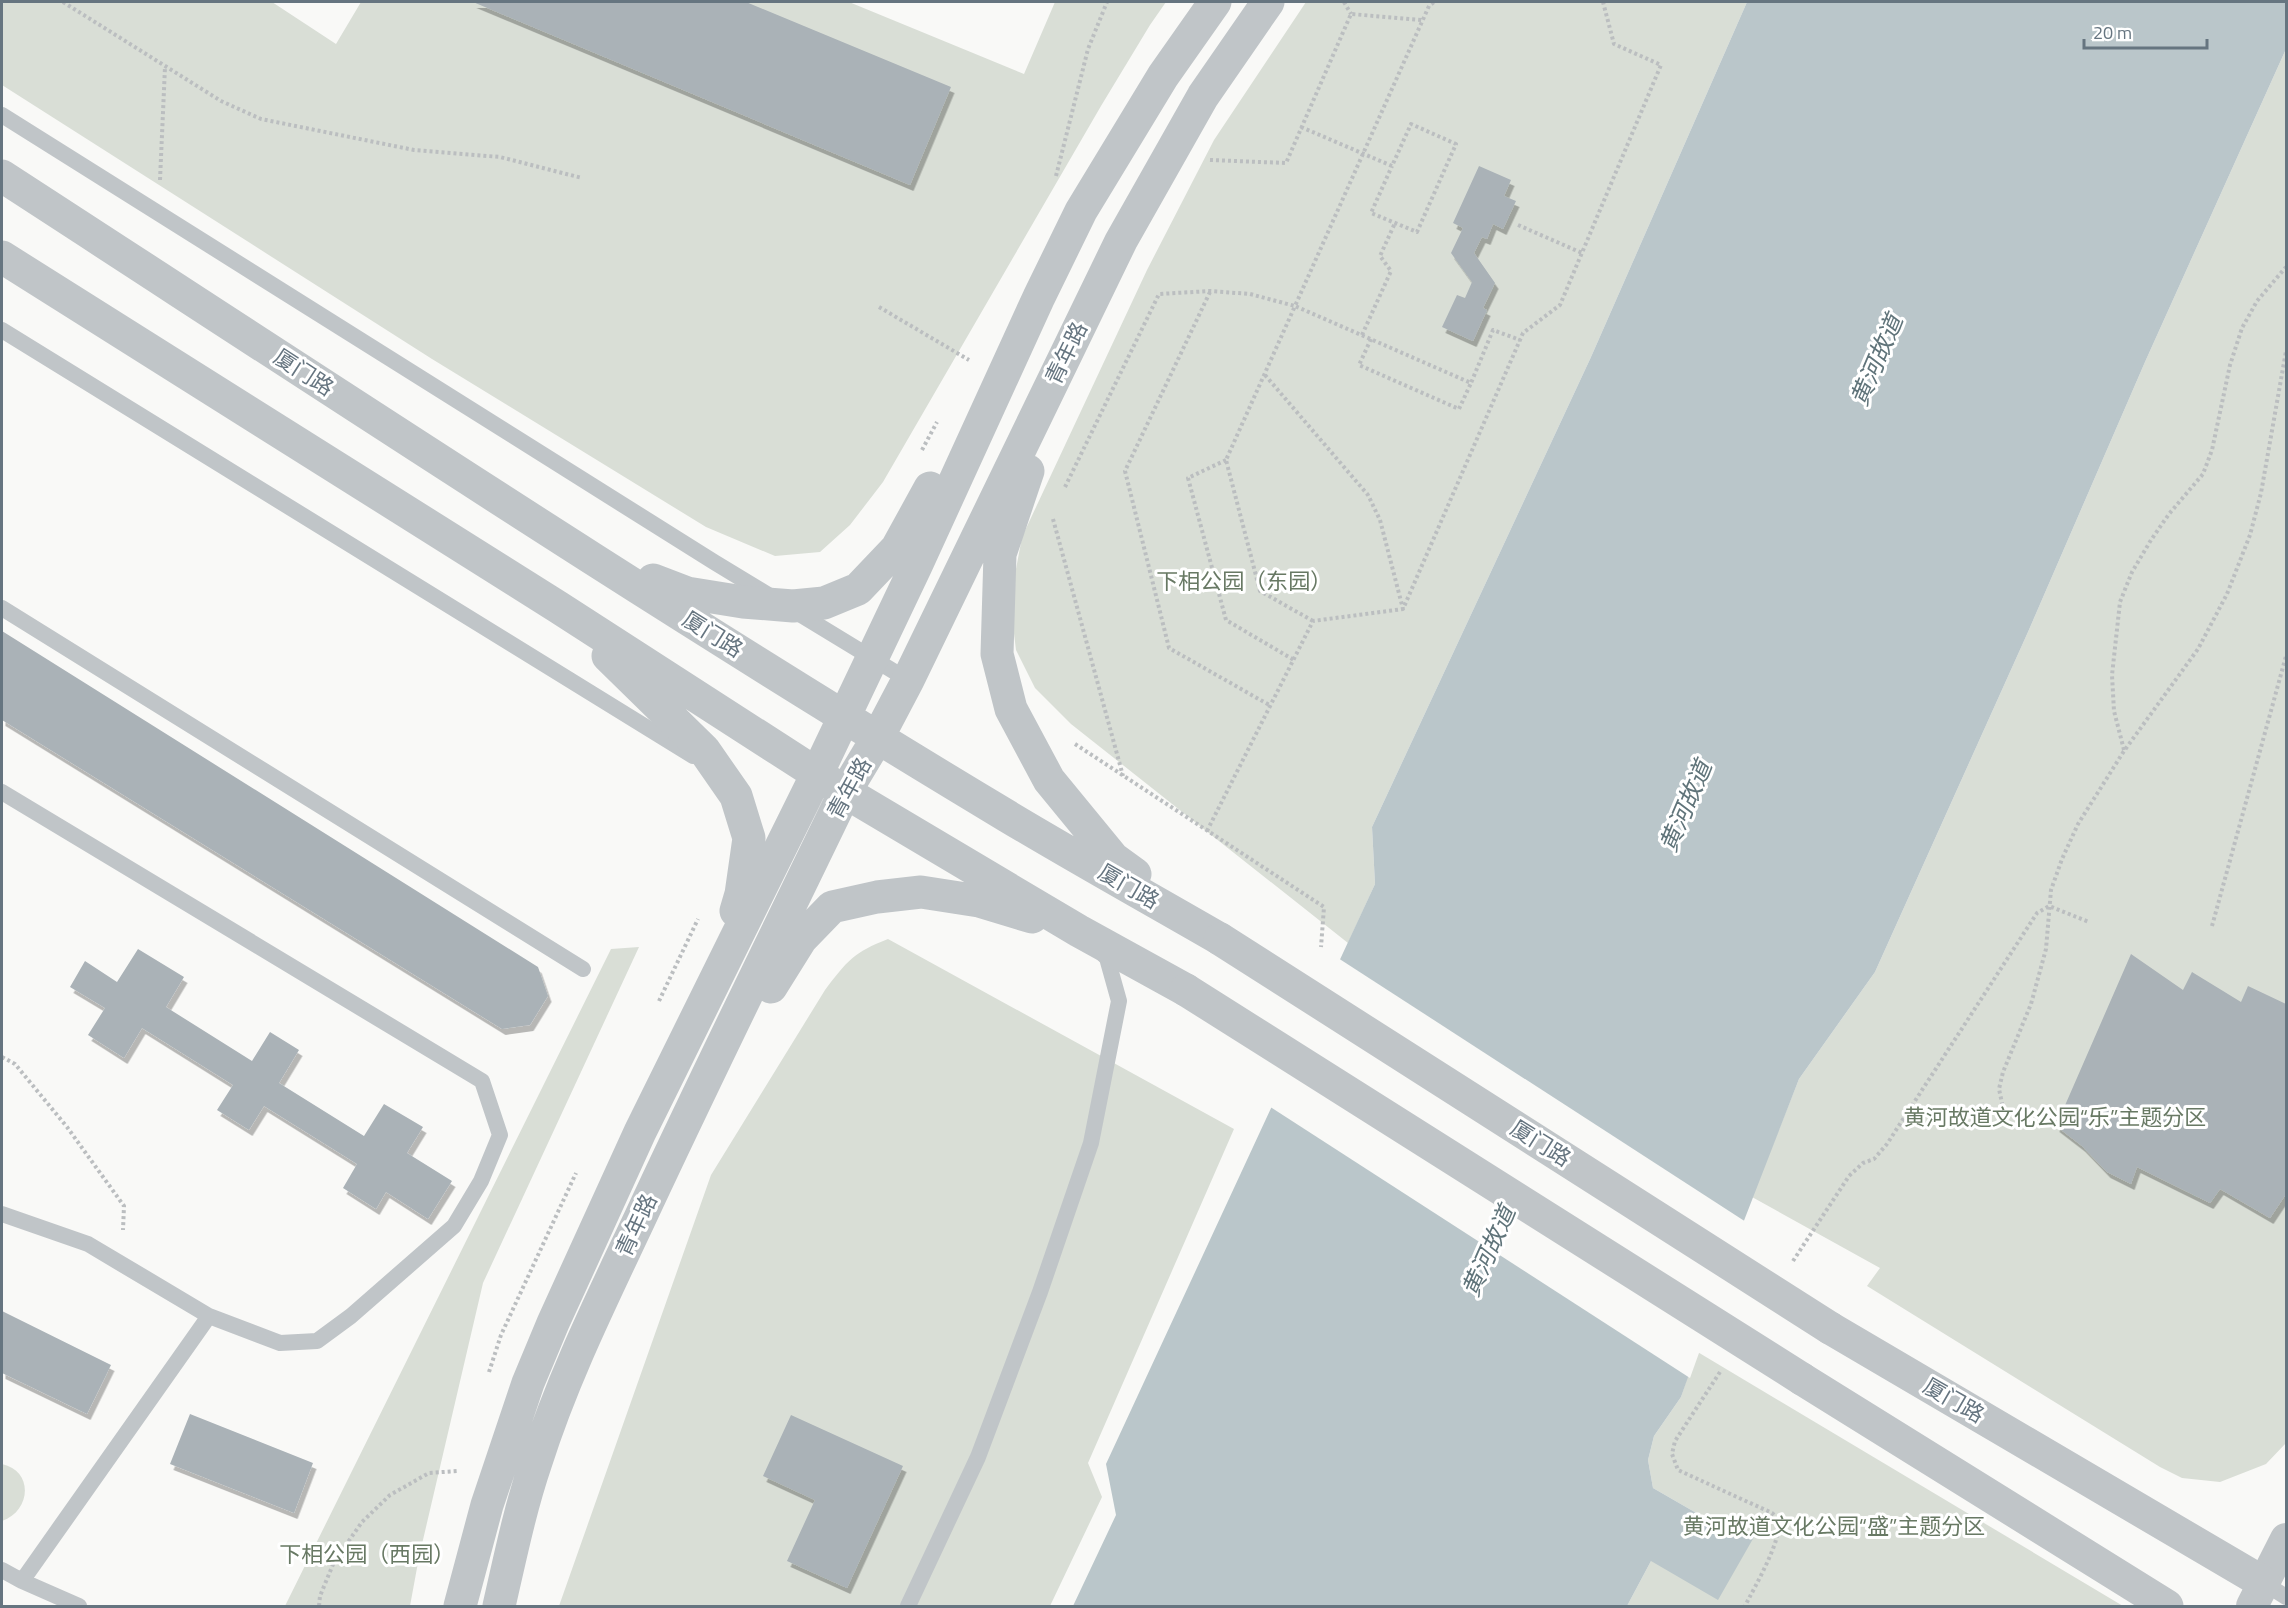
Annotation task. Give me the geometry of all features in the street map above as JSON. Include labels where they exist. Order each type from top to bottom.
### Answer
[{"type":"street","name":"青年路","points":[[460,1606],[487,1505],[528,1383],[640,1132],[817,774],[1039,297],[1087,201],[1163,76],[1215,2]]},
{"type":"street","name":"青年路","points":[[499,1606],[535,1462],[556,1405],[595,1314],[672,1149],[845,792],[908,680],[1121,241],[1203,96],[1268,2]]},
{"type":"street","name":"厦门路","points":[[2,176],[585,553],[844,716],[1010,818],[1220,939],[1830,1328],[2268,1595]]},
{"type":"street","points":[[2,257],[558,607],[845,792],[1079,931],[1186,990],[1802,1379],[2167,1606]]},
{"type":"street","points":[[585,553],[687,593],[743,602],[793,606],[824,603],[858,589],[897,548],[1039,297]]},
{"type":"street","points":[[1074,336],[1000,554],[997,654],[1011,709],[1049,780],[1113,858],[1220,939]]},
{"type":"street","points":[[558,607],[704,750],[736,796],[748,838],[741,894],[721,960],[640,1132]]},
{"type":"street","points":[[672,1149],[801,939],[832,907],[877,897],[921,892],[979,901],[1079,931]]},
{"type":"street","points":[[2268,1595],[2286,1539]]},
{"type":"lane","points":[[2,115],[784,605],[908,680]]},
{"type":"lane","points":[[2,330],[718,771]]},
{"type":"lane","points":[[2,608],[583,969]]},
{"type":"lane","points":[[2,792],[482,1081],[500,1135],[481,1181],[454,1226],[351,1316],[317,1341],[280,1343],[209,1316],[88,1244],[2,1214]]},
{"type":"lane","points":[[908,1606],[978,1457],[1040,1292],[1091,1143],[1119,1001],[1107,958],[1079,931]]},
{"type":"lane","points":[[22,1581],[209,1316]]},
{"type":"lane","points":[[2,1570],[79,1606]]},
{"type":"path","points":[[63,2],[222,101],[261,119],[414,150],[500,157],[582,178]]},
{"type":"path","points":[[1053,186],[1088,49],[1107,2]]},
{"type":"path","points":[[1344,2],[1351,14]]},
{"type":"path","points":[[1403,609],[1313,621],[1260,591],[1226,460],[1422,20],[1429,6],[1434,2]]},
{"type":"path","points":[[1403,609],[1523,333],[1560,305],[1662,65],[1614,44],[1604,2]]},
{"type":"path","points":[[1167,159],[1286,163],[1351,14]]},
{"type":"path","points":[[1351,14],[1422,20]]},
{"type":"path","points":[[158,213],[165,67]]},
{"type":"path","points":[[1411,124],[1456,144],[1417,232],[1371,213],[1392,166],[1411,124]]},
{"type":"path","points":[[1301,127],[1392,166]]},
{"type":"path","points":[[1362,335],[1391,271],[1380,256],[1395,223]]},
{"type":"path","points":[[1518,225],[1582,253]]},
{"type":"path","points":[[2124,751],[2114,711],[2112,675],[2120,602],[2132,572],[2151,540],[2169,514],[2203,474],[2212,450],[2230,365],[2242,328],[2257,301],[2286,267]]},
{"type":"path","points":[[1210,291],[1125,471],[1169,648],[1271,706]]},
{"type":"path","points":[[1062,493],[1159,294],[1210,291],[1250,294],[1295,306],[1471,383]]},
{"type":"path","points":[[879,307],[969,360]]},
{"type":"path","points":[[1371,339],[1359,365],[1459,409],[1493,330],[1520,340]]},
{"type":"path","points":[[964,370],[974,350]]},
{"type":"path","points":[[2005,1118],[2000,1089],[2003,1072],[2031,1004],[2046,949],[2051,890],[2078,824],[2124,751],[2198,649],[2227,594],[2250,535],[2261,493],[2286,351]]},
{"type":"path","points":[[1264,375],[1368,495],[1380,520],[1403,609]]},
{"type":"path","points":[[921,452],[937,421]]},
{"type":"path","points":[[1226,460],[1188,478],[1226,620],[1294,660]]},
{"type":"path","points":[[1047,524],[1052,514],[1123,776]]},
{"type":"path","points":[[1207,831],[1313,621]]},
{"type":"path","points":[[2212,926],[2286,656]]},
{"type":"path","points":[[1071,742],[1324,907],[1321,947]]},
{"type":"path","points":[[2049,906],[2090,922]]},
{"type":"path","points":[[1791,1264],[1849,1176],[1863,1163],[1874,1159],[1887,1144],[2037,913],[2049,906]]},
{"type":"path","points":[[656,1007],[697,922],[699,913]]},
{"type":"path","points":[[2,1057],[15,1065],[67,1127],[124,1206],[123,1237],[118,1262]]},
{"type":"path","points":[[487,1378],[501,1335],[579,1167]]},
{"type":"path","points":[[1726,1362],[1675,1441],[1672,1454],[1678,1470],[1772,1513],[1778,1520],[1779,1530],[1770,1557],[1745,1606]]},
{"type":"path","points":[[454,1481],[460,1461]]},
{"type":"path","points":[[319,1606],[320,1596],[334,1562],[362,1522],[390,1495],[429,1473],[457,1471]]},
{"type":"green space","points":[[2,2],[272,2],[336,44],[361,2],[849,2],[1024,74],[1055,2],[1166,2],[1101,106],[883,482],[850,525],[820,552],[775,556],[706,527],[432,359],[2,85]]},
{"type":"green space","name":"下相公园（东园）","points":[[1306,2],[1747,2],[1591,357],[1372,827],[1375,884],[1348,943],[1071,724],[1035,688],[1016,650],[1010,601],[1022,537],[1147,270],[1214,140]]},
{"type":"green space","name":"黄河故道文化公园“乐”主题分区","points":[[2286,49],[2286,1443],[2266,1464],[2220,1482],[2182,1478],[2160,1467],[1867,1286],[1880,1268],[1752,1197],[1799,1079],[1875,972]]},
{"type":"green space","points":[[888,939],[1234,1129],[1088,1463],[1102,1497],[1050,1606],[559,1606],[711,1175],[825,990],[852,958],[867,948]]},
{"type":"green space","name":"下相公园（西园）","points":[[639,947],[483,1283],[419,1557],[410,1606],[285,1606],[611,949]]},
{"type":"green space","name":"黄河故道文化公园“盛”主题分区","points":[[1696,1351],[2123,1606],[1627,1606],[1651,1561],[1753,1537],[1712,1522],[1653,1488],[1648,1460],[1654,1436],[1681,1397]]},
{"type":"green space","points":[[2,1464],[20,1474],[25,1491],[19,1509],[2,1521]]},
{"type":"water","name":"黄河故道","points":[[1747,2],[2286,2],[2286,49],[1875,972],[1799,1079],[1738,1236],[1681,1397],[1654,1436],[1648,1460],[1653,1488],[1712,1522],[1754,1537],[1718,1600],[1651,1561],[1627,1606],[1073,1606],[1116,1515],[1106,1464],[1375,884],[1372,827],[1591,357]]},
{"type":"pier","points":[[1338,958],[1746,1222],[1690,1378],[1269,1106]]},
{"type":"building","points":[[473,2],[746,2],[951,87],[910,185]]},
{"type":"building","points":[[1479,166],[1511,180],[1504,196],[1516,201],[1503,229],[1493,224],[1487,239],[1482,237],[1474,253],[1495,283],[1483,308],[1487,310],[1473,341],[1442,327],[1457,295],[1465,298],[1472,282],[1451,253],[1463,228],[1453,223]]},
{"type":"building","points":[[2,631],[538,967],[548,996],[530,1025],[502,1029],[2,720]]},
{"type":"building","points":[[138,949],[184,977],[166,1007],[252,1061],[270,1032],[299,1050],[279,1083],[364,1136],[384,1104],[423,1127],[407,1153],[452,1181],[428,1219],[386,1192],[376,1209],[343,1188],[357,1164],[264,1106],[249,1130],[217,1110],[233,1085],[142,1028],[124,1058],[88,1035],[105,1008],[70,987],[85,961],[117,982]]},
{"type":"building","points":[[2131,954],[2183,990],[2192,972],[2241,1002],[2248,986],[2286,1004],[2286,1194],[2270,1218],[2220,1189],[2210,1203],[2137,1167],[2131,1184],[2107,1172],[2082,1146],[2056,1126]]},
{"type":"building","points":[[2,1311],[111,1365],[87,1414],[2,1373]]},
{"type":"building","points":[[190,1414],[313,1463],[294,1513],[170,1464]]},
{"type":"building","points":[[791,1415],[903,1466],[847,1588],[787,1561],[815,1500],[763,1476]]}]
